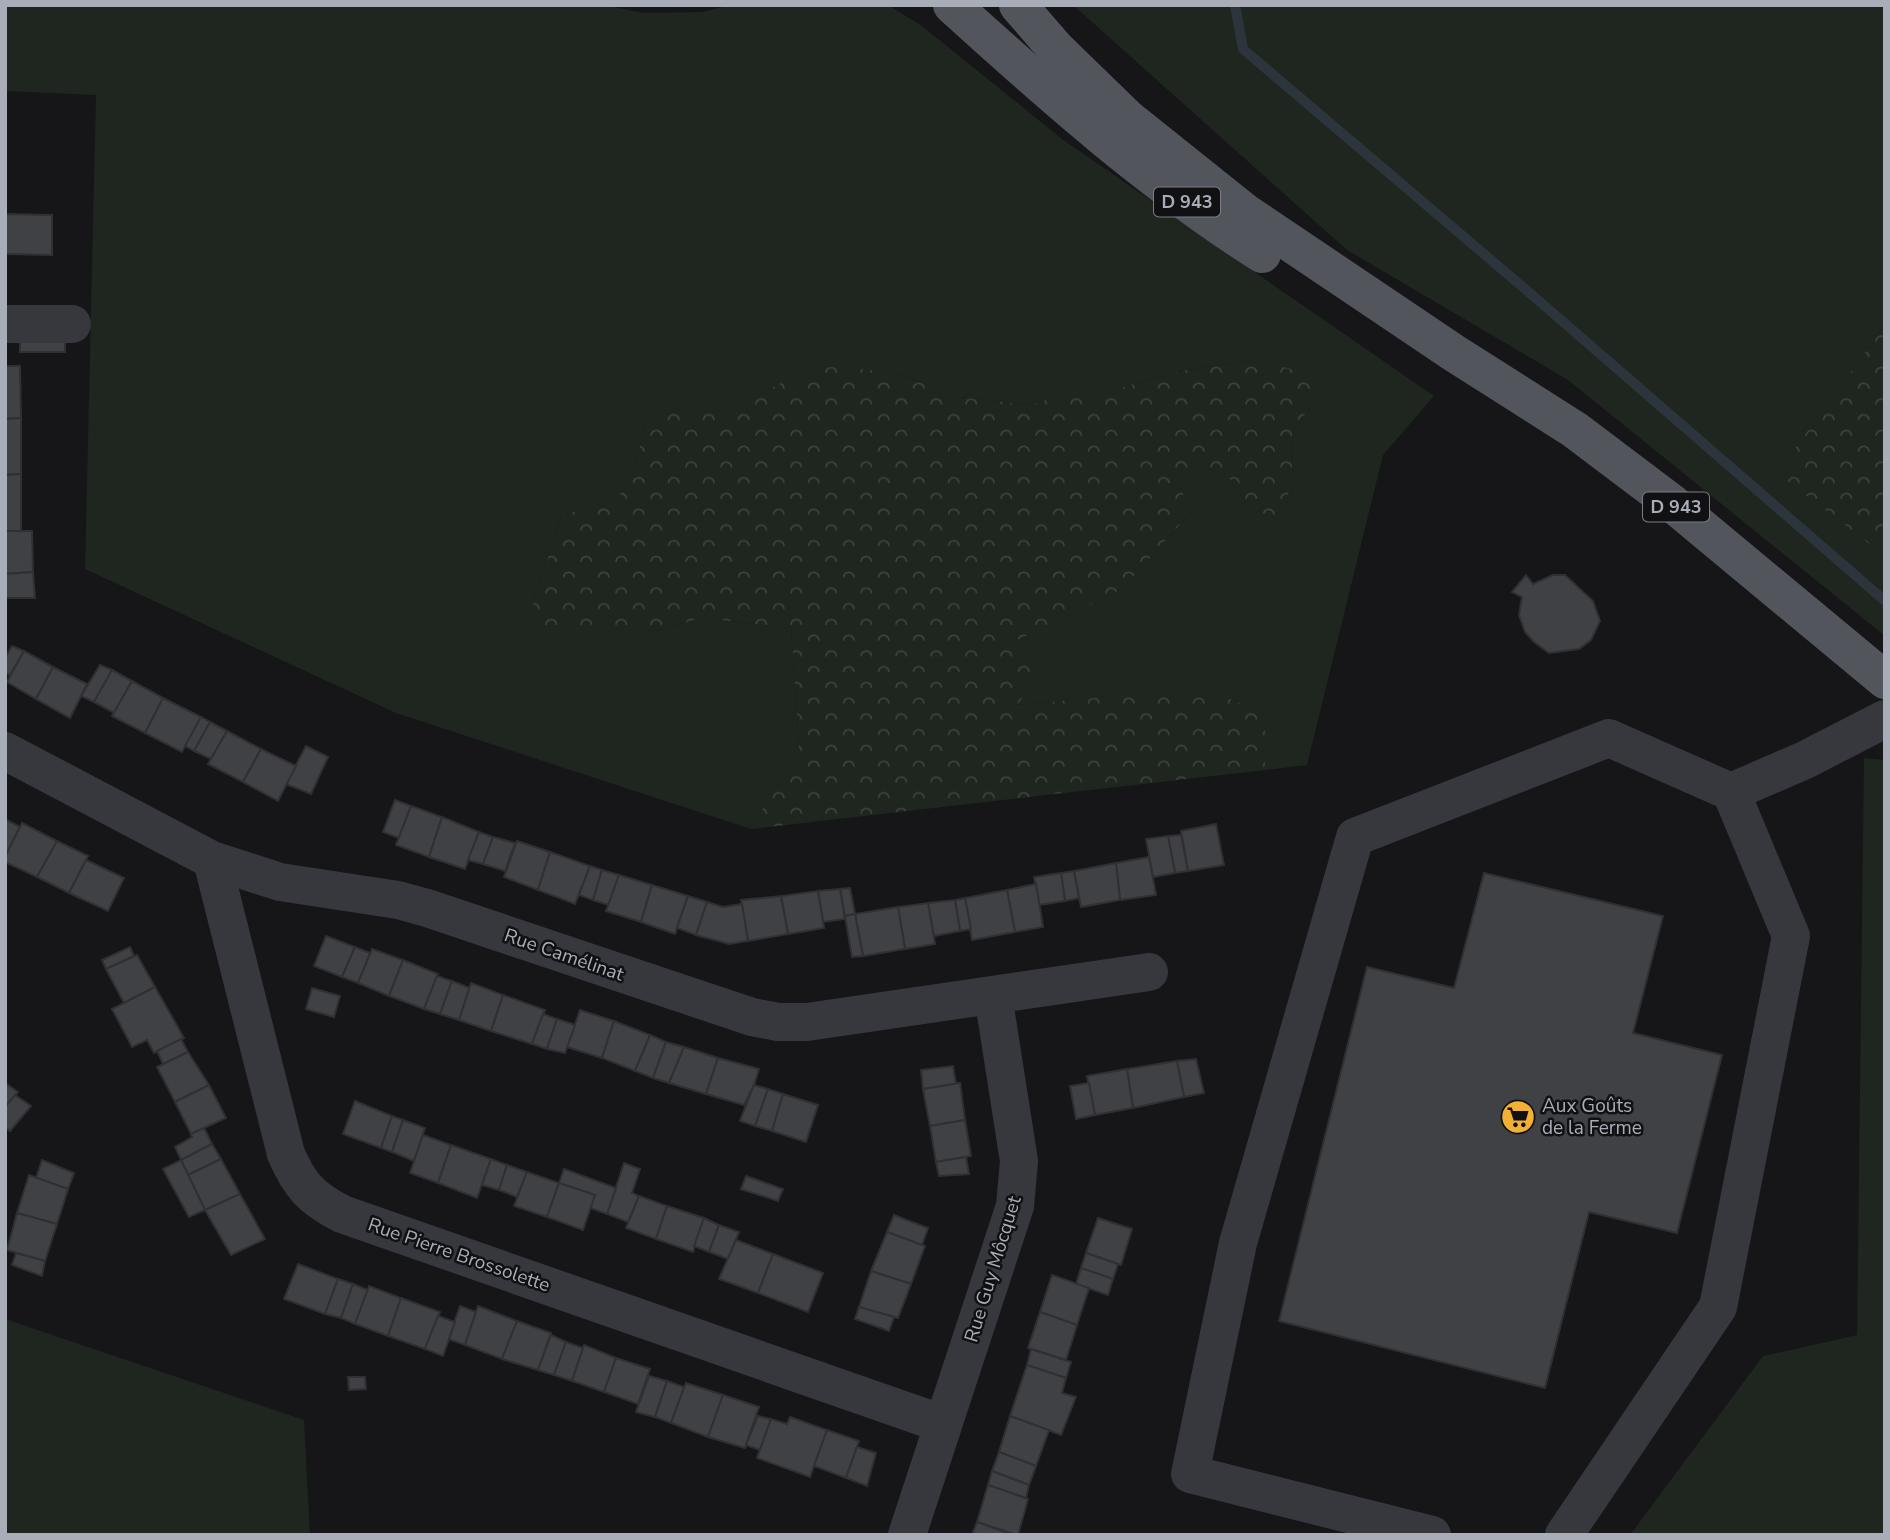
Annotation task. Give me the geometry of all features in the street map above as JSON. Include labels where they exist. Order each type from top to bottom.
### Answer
[{"type":"main road","name":"D 943","points":[[952,5],[1126,159],[1237,238],[1293,272],[1454,353]]},
{"type":"main road","name":"D 943","points":[[1017,5],[1086,79],[1126,117],[1247,213],[1454,353],[1575,430],[1704,529],[1885,680]]},
{"type":"street","points":[[5,324],[72,324]]},
{"type":"street","points":[[1731,792],[1805,760],[1885,719]]},
{"type":"street","points":[[1432,1535],[1190,1474],[1238,1243],[1355,837],[1609,738],[1731,792],[1791,936],[1718,1307],[1564,1535]]},
{"type":"street","name":"Rue Camélinat","points":[[5,751],[212,860],[280,882],[389,899],[427,908],[752,1017],[778,1022],[807,1022],[1149,972]]},
{"type":"street","name":"Rue Pierre Brossolette","points":[[212,860],[286,1154],[295,1175],[320,1203],[342,1214],[943,1424]]},
{"type":"street","name":"Rue Guy Môcquet","points":[[907,1535],[1015,1206],[1018,1180],[1016,1138],[993,995]]},
{"type":"green space","points":[[5,5],[603,5],[644,13],[702,12],[731,5],[888,5],[922,26],[1062,139],[1434,396],[1383,455],[1307,765],[1265,770],[1264,715],[1206,689],[1016,705],[1015,640],[1122,589],[1191,512],[1181,489],[1202,466],[1229,478],[1251,511],[1293,481],[1292,433],[1315,400],[1259,359],[1181,371],[1116,389],[1076,389],[1032,405],[960,397],[893,372],[779,384],[741,405],[687,405],[646,424],[634,467],[617,500],[562,515],[526,624],[649,632],[702,618],[791,628],[799,746],[751,829],[396,713],[85,569],[96,95],[5,91]]},
{"type":"green space","points":[[1073,5],[1885,5],[1885,325],[1778,473],[1885,556],[1885,636],[1568,380],[1347,250]]},
{"type":"green space","points":[[1885,325],[1885,556],[1777,473]]},
{"type":"green space","points":[[1259,359],[1309,375],[1315,400],[1292,433],[1293,481],[1280,517],[1251,511],[1229,478],[1202,466],[1181,489],[1191,512],[1122,589],[1015,641],[1040,674],[1017,705],[1206,688],[1265,715],[1265,770],[751,829],[799,746],[791,628],[702,618],[649,632],[559,632],[526,624],[562,515],[617,500],[634,467],[646,424],[687,405],[741,405],[779,384],[830,367],[893,372],[960,397],[1032,405],[1076,389],[1116,389],[1181,371]]},
{"type":"green space","points":[[1864,758],[1885,760],[1885,1535],[1630,1535],[1763,1356],[1857,1335]]},
{"type":"green space","points":[[5,1319],[304,1420],[310,1535],[5,1535]]},
{"type":"building","points":[[5,214],[52,215],[52,255],[5,254]]},
{"type":"building","points":[[65,341],[65,352],[20,352],[20,342]]},
{"type":"building","points":[[5,366],[20,366],[21,418],[5,419]]},
{"type":"building","points":[[21,418],[21,474],[5,475],[5,419]]},
{"type":"building","points":[[21,474],[21,531],[5,531],[5,475]]},
{"type":"building","points":[[5,531],[32,531],[33,572],[5,574]]},
{"type":"building","points":[[33,572],[35,598],[5,598],[5,574]]},
{"type":"building","points":[[1526,575],[1533,584],[1553,575],[1565,575],[1593,601],[1600,621],[1591,640],[1579,649],[1549,653],[1534,642],[1525,632],[1519,615],[1522,597],[1512,592]]},
{"type":"building","points":[[12,646],[24,651],[10,675],[5,672],[5,658]]},
{"type":"building","points":[[24,651],[53,667],[36,699],[7,682]]},
{"type":"building","points":[[100,665],[112,670],[94,702],[81,696]]},
{"type":"building","points":[[53,667],[87,684],[70,718],[36,699]]},
{"type":"building","points":[[112,670],[132,681],[114,713],[94,702]]},
{"type":"building","points":[[132,681],[163,698],[145,733],[112,716]]},
{"type":"building","points":[[163,698],[201,717],[182,752],[145,733]]},
{"type":"building","points":[[201,717],[210,722],[194,751],[185,746]]},
{"type":"building","points":[[210,722],[227,731],[211,759],[194,751]]},
{"type":"building","points":[[227,731],[261,749],[243,782],[208,764]]},
{"type":"building","points":[[306,746],[328,757],[311,794],[286,784]]},
{"type":"building","points":[[261,749],[296,766],[278,801],[243,782]]},
{"type":"building","points":[[395,800],[411,806],[399,838],[383,832]]},
{"type":"building","points":[[411,806],[442,817],[429,857],[396,845]]},
{"type":"building","points":[[442,817],[479,832],[465,869],[429,857]]},
{"type":"building","points":[[5,819],[20,827],[5,857]]},
{"type":"building","points":[[22,823],[57,841],[37,877],[5,862]]},
{"type":"building","points":[[1216,824],[1224,865],[1188,871],[1181,831]]},
{"type":"building","points":[[479,832],[493,837],[483,864],[468,860]]},
{"type":"building","points":[[1181,835],[1188,871],[1175,873],[1168,836]]},
{"type":"building","points":[[1168,836],[1175,873],[1153,877],[1146,839]]},
{"type":"building","points":[[493,837],[515,843],[505,871],[483,864]]},
{"type":"building","points":[[57,841],[88,856],[69,893],[37,877]]},
{"type":"building","points":[[517,841],[550,852],[538,890],[504,877]]},
{"type":"building","points":[[550,852],[590,866],[575,904],[538,890]]},
{"type":"building","points":[[1149,857],[1156,895],[1120,900],[1116,863]]},
{"type":"building","points":[[86,860],[124,878],[108,911],[69,893]]},
{"type":"building","points":[[1116,863],[1120,900],[1081,907],[1074,871]]},
{"type":"building","points":[[590,866],[602,870],[593,900],[579,895]]},
{"type":"building","points":[[602,870],[619,875],[609,905],[593,900]]},
{"type":"building","points":[[1074,871],[1079,898],[1065,901],[1061,873]]},
{"type":"building","points":[[1061,873],[1065,901],[1039,905],[1034,877]]},
{"type":"building","name":"Aux Goûts de la Ferme","points":[[1484,873],[1663,916],[1633,1033],[1722,1055],[1677,1233],[1589,1212],[1545,1388],[1279,1321],[1367,967],[1454,988]]},
{"type":"building","points":[[619,875],[652,885],[641,922],[606,911]]},
{"type":"building","points":[[1036,884],[1043,927],[1015,932],[1007,890]]},
{"type":"building","points":[[652,885],[688,896],[675,934],[641,922]]},
{"type":"building","points":[[850,888],[855,914],[845,916],[840,889]]},
{"type":"building","points":[[840,889],[845,919],[823,922],[818,891]]},
{"type":"building","points":[[1007,890],[1015,932],[972,940],[965,898]]},
{"type":"building","points":[[818,891],[824,928],[788,934],[781,896]]},
{"type":"building","points":[[688,896],[707,902],[696,935],[677,928]]},
{"type":"building","points":[[781,896],[788,934],[748,941],[741,900]]},
{"type":"building","points":[[965,898],[971,929],[960,931],[955,900]]},
{"type":"building","points":[[955,900],[960,931],[934,936],[928,903]]},
{"type":"building","points":[[707,902],[723,907],[742,904],[748,941],[729,944],[696,935]]},
{"type":"building","points":[[928,903],[935,944],[905,949],[898,907]]},
{"type":"building","points":[[898,907],[905,949],[863,956],[855,914]]},
{"type":"building","points":[[855,914],[863,956],[852,957],[845,916]]},
{"type":"building","points":[[326,936],[355,947],[342,977],[314,966]]},
{"type":"building","points":[[130,947],[134,956],[106,969],[102,960]]},
{"type":"building","points":[[355,947],[370,953],[358,983],[342,977]]},
{"type":"building","points":[[372,949],[403,960],[389,996],[358,983]]},
{"type":"building","points":[[137,955],[155,987],[124,1003],[106,969]]},
{"type":"building","points":[[403,960],[438,974],[424,1009],[389,996]]},
{"type":"building","points":[[437,976],[452,981],[440,1014],[424,1009]]},
{"type":"building","points":[[452,981],[470,988],[459,1020],[440,1014]]},
{"type":"building","points":[[471,983],[503,995],[491,1031],[459,1020]]},
{"type":"building","points":[[155,987],[184,1038],[154,1053],[147,1040],[132,1047],[112,1009]]},
{"type":"building","points":[[312,988],[340,996],[334,1017],[306,1009]]},
{"type":"building","points":[[503,995],[545,1010],[532,1044],[491,1031]]},
{"type":"building","points":[[580,1010],[614,1021],[602,1058],[567,1047]]},
{"type":"building","points":[[543,1014],[557,1019],[547,1049],[532,1044]]},
{"type":"building","points":[[557,1019],[575,1025],[565,1053],[547,1049]]},
{"type":"building","points":[[614,1021],[650,1035],[635,1071],[602,1058]]},
{"type":"building","points":[[650,1035],[666,1042],[653,1078],[635,1071]]},
{"type":"building","points":[[181,1039],[188,1052],[163,1064],[157,1051]]},
{"type":"building","points":[[666,1042],[684,1047],[669,1083],[653,1078]]},
{"type":"building","points":[[684,1047],[718,1058],[706,1094],[669,1083]]},
{"type":"building","points":[[188,1052],[209,1085],[175,1102],[157,1067]]},
{"type":"building","points":[[718,1058],[759,1069],[744,1105],[706,1094]]},
{"type":"building","points":[[1196,1059],[1204,1093],[1184,1097],[1177,1061]]},
{"type":"building","points":[[1177,1061],[1184,1097],[1133,1108],[1127,1069]]},
{"type":"building","points":[[953,1066],[956,1084],[923,1089],[921,1070]]},
{"type":"building","points":[[1127,1069],[1133,1108],[1095,1115],[1087,1076]]},
{"type":"building","points":[[5,1083],[18,1092],[5,1107]]},
{"type":"building","points":[[960,1083],[965,1120],[930,1126],[923,1089]]},
{"type":"building","points":[[1089,1083],[1095,1115],[1076,1119],[1070,1086]]},
{"type":"building","points":[[209,1085],[226,1118],[191,1134],[175,1102]]},
{"type":"building","points":[[754,1085],[768,1089],[755,1126],[740,1121]]},
{"type":"building","points":[[768,1089],[783,1094],[772,1131],[755,1126]]},
{"type":"building","points":[[783,1094],[818,1105],[806,1142],[772,1131]]},
{"type":"building","points":[[15,1095],[31,1106],[10,1131],[5,1127],[5,1107]]},
{"type":"building","points":[[355,1101],[392,1116],[381,1148],[343,1134]]},
{"type":"building","points":[[392,1116],[403,1120],[392,1152],[381,1148]]},
{"type":"building","points":[[403,1120],[425,1128],[414,1161],[392,1152]]},
{"type":"building","points":[[965,1120],[971,1156],[936,1162],[930,1126]]},
{"type":"building","points":[[204,1128],[212,1144],[181,1160],[175,1147],[192,1137],[191,1134]]},
{"type":"building","points":[[423,1135],[451,1145],[438,1183],[410,1173]]},
{"type":"building","points":[[212,1144],[221,1159],[188,1175],[181,1160]]},
{"type":"building","points":[[451,1145],[491,1159],[477,1198],[438,1183]]},
{"type":"building","points":[[966,1157],[969,1174],[939,1176],[936,1162]]},
{"type":"building","points":[[221,1159],[240,1194],[205,1210],[188,1175]]},
{"type":"building","points":[[491,1159],[507,1165],[499,1190],[482,1185]]},
{"type":"building","points":[[42,1160],[74,1173],[68,1189],[36,1178]]},
{"type":"building","points":[[181,1160],[205,1210],[189,1217],[163,1169]]},
{"type":"building","points":[[624,1163],[640,1169],[632,1193],[639,1196],[628,1222],[607,1214]]},
{"type":"building","points":[[507,1165],[527,1172],[517,1197],[499,1190]]},
{"type":"building","points":[[564,1169],[616,1188],[607,1214],[590,1208],[595,1195],[559,1183]]},
{"type":"building","points":[[527,1172],[559,1183],[547,1217],[514,1206]]},
{"type":"building","points":[[29,1175],[68,1189],[57,1224],[17,1213]]},
{"type":"building","points":[[746,1176],[783,1189],[778,1201],[741,1189]]},
{"type":"building","points":[[559,1183],[595,1195],[583,1230],[547,1217]]},
{"type":"building","points":[[240,1194],[265,1239],[231,1255],[205,1210]]},
{"type":"building","points":[[639,1196],[667,1206],[656,1239],[626,1228]]},
{"type":"building","points":[[667,1206],[704,1218],[693,1252],[656,1239]]},
{"type":"building","points":[[17,1213],[57,1224],[45,1261],[7,1250]]},
{"type":"building","points":[[894,1215],[928,1228],[922,1245],[887,1232]]},
{"type":"building","points":[[704,1218],[719,1225],[709,1252],[694,1246]]},
{"type":"building","points":[[1098,1218],[1132,1229],[1121,1265],[1086,1253]]},
{"type":"building","points":[[719,1225],[739,1232],[728,1259],[709,1252]]},
{"type":"building","points":[[887,1232],[925,1246],[911,1284],[871,1271]]},
{"type":"building","points":[[736,1240],[773,1254],[758,1293],[719,1279]]},
{"type":"building","points":[[16,1253],[45,1261],[42,1276],[12,1265]]},
{"type":"building","points":[[1086,1253],[1118,1264],[1113,1279],[1081,1268]]},
{"type":"building","points":[[773,1254],[823,1273],[808,1312],[758,1293]]},
{"type":"building","points":[[298,1264],[338,1279],[325,1314],[284,1299]]},
{"type":"building","points":[[1081,1268],[1113,1279],[1108,1295],[1076,1284]]},
{"type":"building","points":[[871,1271],[911,1284],[898,1318],[859,1307]]},
{"type":"building","points":[[1052,1275],[1089,1288],[1077,1325],[1040,1312]]},
{"type":"building","points":[[338,1279],[353,1284],[341,1318],[325,1314]]},
{"type":"building","points":[[353,1284],[368,1290],[355,1324],[341,1318]]},
{"type":"building","points":[[369,1286],[401,1298],[388,1336],[355,1324]]},
{"type":"building","points":[[401,1298],[440,1312],[425,1349],[388,1336]]},
{"type":"building","points":[[460,1306],[476,1312],[465,1345],[448,1339]]},
{"type":"building","points":[[478,1306],[517,1321],[502,1359],[465,1345]]},
{"type":"building","points":[[859,1307],[894,1317],[889,1331],[855,1319]]},
{"type":"building","points":[[1040,1312],[1077,1325],[1066,1360],[1028,1348]]},
{"type":"building","points":[[438,1316],[455,1322],[443,1356],[425,1349]]},
{"type":"building","points":[[517,1321],[551,1333],[538,1370],[502,1359]]},
{"type":"building","points":[[551,1335],[566,1342],[554,1375],[538,1370]]},
{"type":"building","points":[[566,1342],[583,1348],[572,1381],[554,1375]]},
{"type":"building","points":[[584,1345],[616,1358],[604,1392],[572,1381]]},
{"type":"building","points":[[1031,1349],[1071,1362],[1066,1378],[1027,1365]]},
{"type":"building","points":[[616,1358],[650,1369],[638,1404],[604,1392]]},
{"type":"building","points":[[1027,1365],[1066,1378],[1062,1393],[1076,1397],[1061,1435],[1010,1416]]},
{"type":"building","points":[[649,1376],[667,1381],[655,1417],[636,1412]]},
{"type":"building","points":[[348,1377],[365,1377],[366,1389],[349,1390]]},
{"type":"building","points":[[667,1381],[684,1387],[671,1423],[655,1417]]},
{"type":"building","points":[[686,1383],[723,1395],[708,1437],[671,1423]]},
{"type":"building","points":[[723,1395],[759,1407],[745,1448],[708,1437]]},
{"type":"building","points":[[758,1416],[771,1419],[760,1450],[746,1445]]},
{"type":"building","points":[[1010,1416],[1049,1430],[1036,1466],[999,1452]]},
{"type":"building","points":[[790,1417],[827,1430],[810,1477],[757,1458],[771,1419],[787,1424]]},
{"type":"building","points":[[827,1430],[859,1441],[846,1478],[814,1466]]},
{"type":"building","points":[[857,1447],[876,1453],[867,1486],[846,1478]]},
{"type":"building","points":[[999,1452],[1036,1466],[1029,1485],[992,1471]]},
{"type":"building","points":[[992,1471],[1029,1485],[1026,1498],[988,1485]]},
{"type":"building","points":[[988,1485],[1028,1499],[1018,1535],[977,1522]]},
{"type":"building","points":[[977,1522],[1012,1535],[972,1535]]},
{"type":"waterway","points":[[1235,5],[1243,49],[1885,601]]},
{"type":"place","name":"Aux Goûts de la Ferme","points":[[1518,1117]]}]
